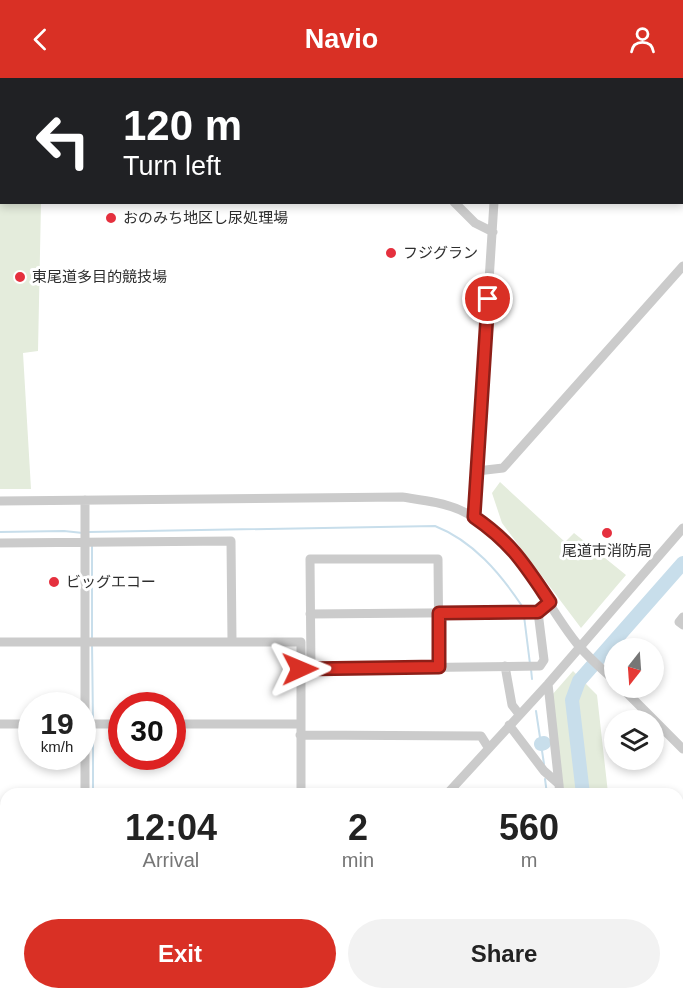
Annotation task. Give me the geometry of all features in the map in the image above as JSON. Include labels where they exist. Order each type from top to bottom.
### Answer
[{"type":"street","points":[[456,204],[475,223],[493,232]]},
{"type":"street","points":[[474,517],[494,204]]},
{"type":"street","points":[[477,471],[503,468],[683,266]]},
{"type":"street","points":[[0,501],[402,497],[438,503],[474,517],[497,533],[518,555],[583,650],[604,671]]},
{"type":"street","points":[[85,500],[88,538],[89,692]]},
{"type":"street","points":[[452,788],[519,714],[583,650],[683,528]]},
{"type":"street","points":[[0,543],[88,538],[231,541],[232,641]]},
{"type":"street","points":[[301,788],[300,730],[310,614],[310,559],[438,559],[439,667]]},
{"type":"street","points":[[310,614],[538,612],[550,602]]},
{"type":"street","points":[[305,669],[540,666],[544,660],[538,612]]},
{"type":"street","points":[[683,617],[679,622],[683,625]]},
{"type":"street","points":[[0,642],[302,642],[305,669]]},
{"type":"street","points":[[505,666],[512,705],[519,714]]},
{"type":"street","points":[[548,684],[560,788]]},
{"type":"street","points":[[632,698],[644,710]]},
{"type":"street","points":[[0,724],[18,724]]},
{"type":"street","points":[[186,725],[481,736],[488,747]]},
{"type":"street","points":[[509,725],[559,788]]},
{"type":"street","points":[[664,730],[683,749]]},
{"type":"street","points":[[85,788],[86,770]]},
{"type":"green space","name":"東尾道多目的競技場","points":[[0,204],[41,204],[38,351],[23,353],[31,489],[0,489]]},
{"type":"green space","points":[[500,482],[565,542],[574,533],[626,575],[581,628],[502,523],[492,493]]},
{"type":"green space","points":[[573,671],[597,695],[607,788],[563,788],[552,695]]},
{"type":"waterway","points":[[89,532],[435,526],[462,540],[484,559],[495,570],[523,610]]},
{"type":"waterway","points":[[0,532],[83,533]]},
{"type":"waterway","points":[[92,544],[92,638]]},
{"type":"waterway","points":[[582,788],[572,700],[579,681],[683,563]]},
{"type":"waterway","points":[[524,616],[530,664]]},
{"type":"waterway","points":[[92,643],[93,692]]},
{"type":"waterway","points":[[531,669],[532,679]]},
{"type":"waterway","points":[[536,711],[544,764]]},
{"type":"waterway","points":[[93,770],[93,788]]},
{"type":"waterway","points":[[545,779],[546,788]]},
{"type":"place","name":"おのみち地区し尿処理場","points":[[111,218]]},
{"type":"place","name":"フジグラン","points":[[391,253]]},
{"type":"place","name":"東尾道多目的競技場","points":[[20,277]]},
{"type":"place","name":"尾道市消防局","points":[[607,533]]},
{"type":"place","name":"ビッグエコー","points":[[54,582]]},
{"type":"route","points":[[300,669],[439,667],[439,613],[538,612],[550,602],[518,555],[497,533],[474,517],[488,299]]}]
